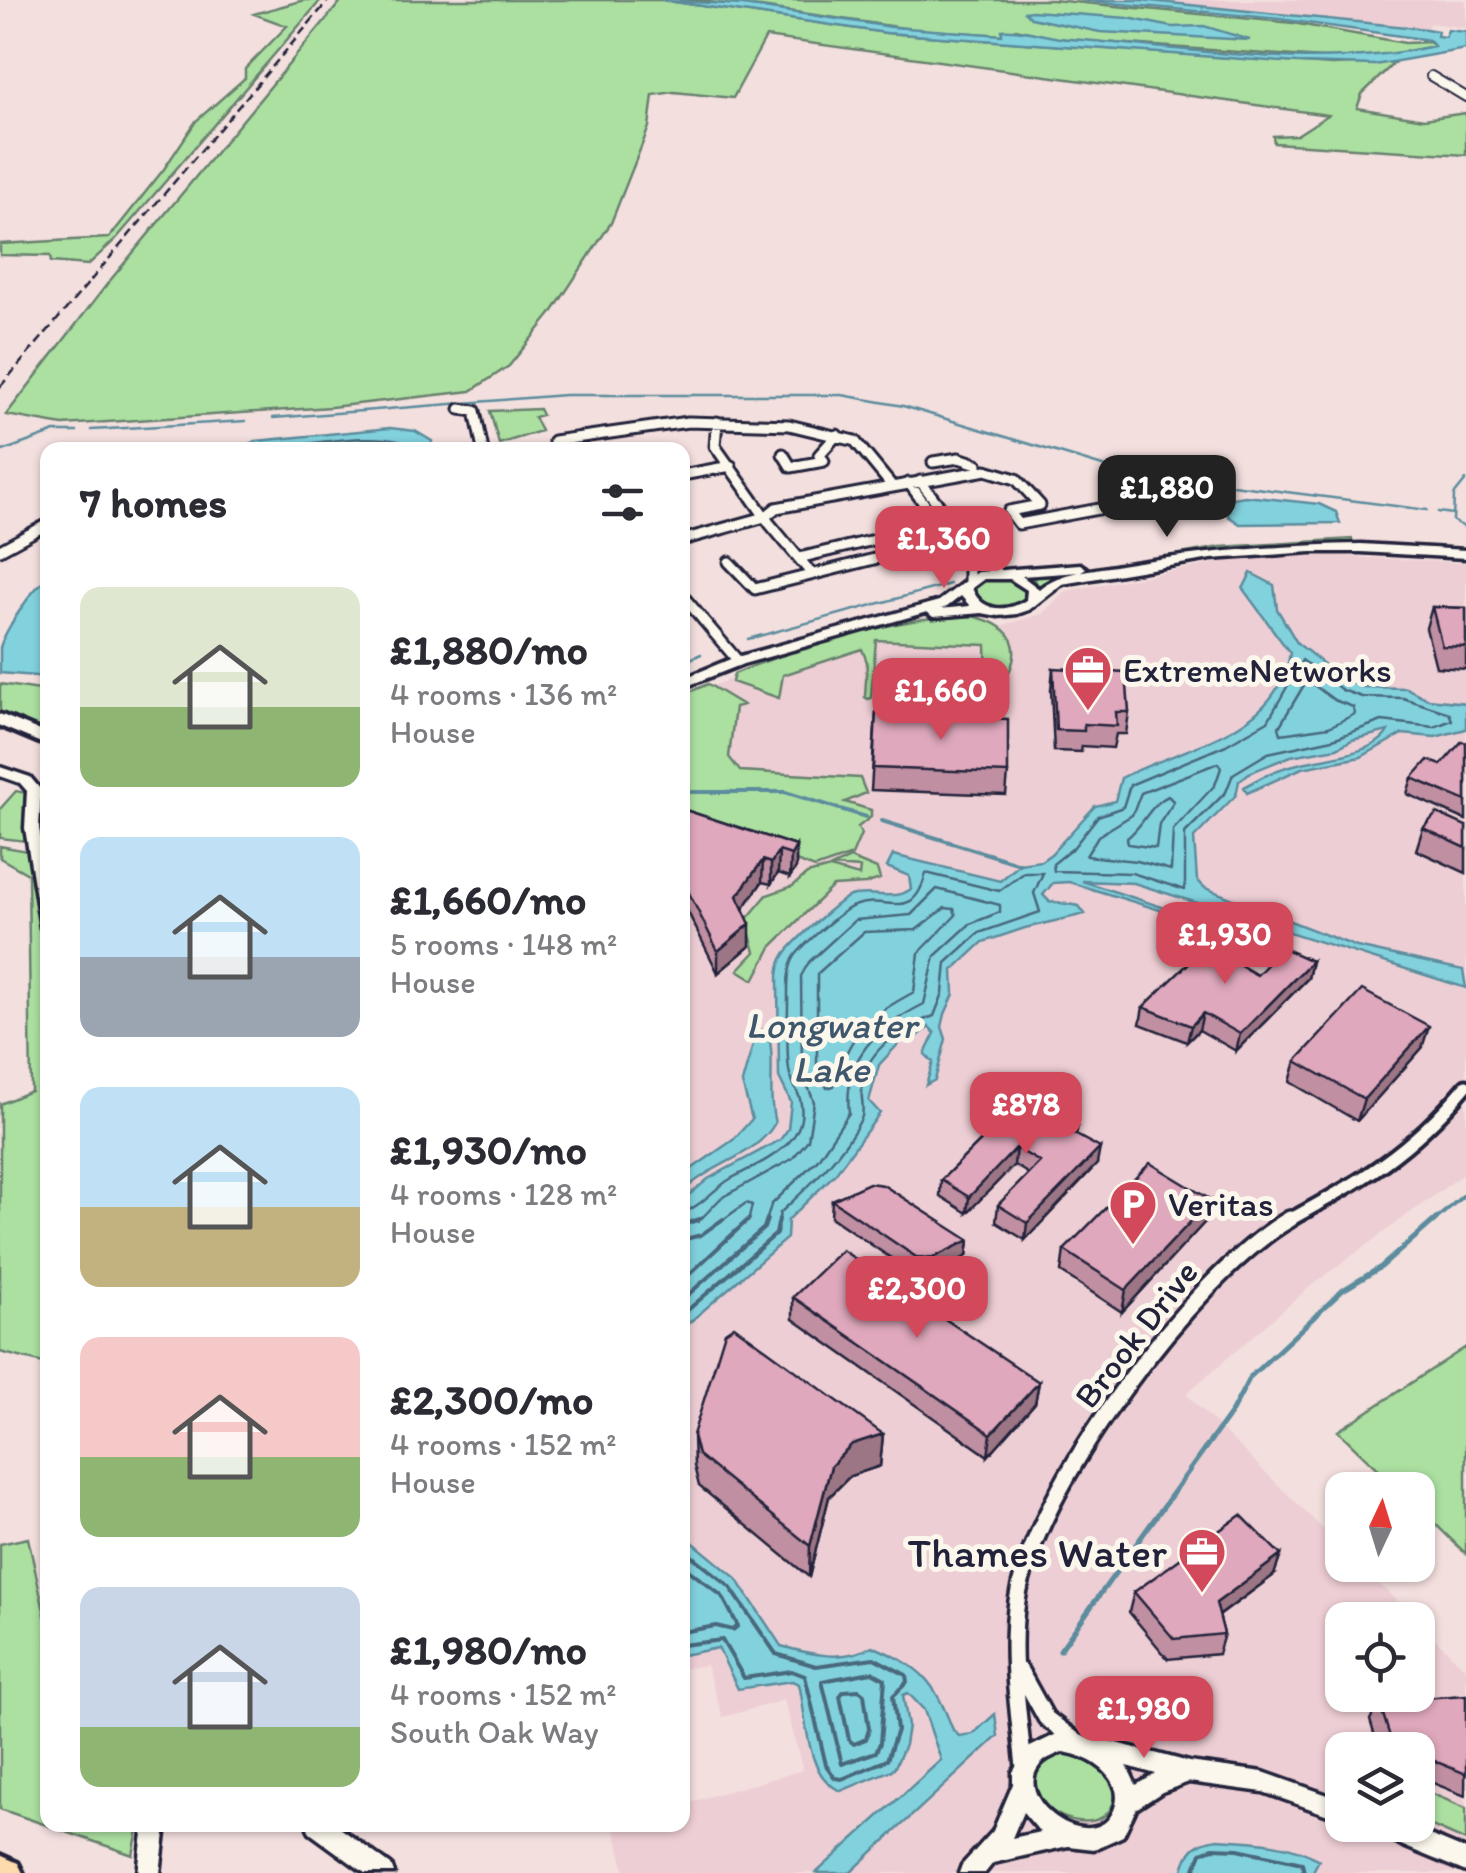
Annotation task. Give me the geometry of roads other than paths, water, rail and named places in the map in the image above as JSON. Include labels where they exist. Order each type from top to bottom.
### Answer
[{"type":"highway","points":[[0,1870],[8,1873]]},
{"type":"street","points":[[1432,76],[1466,96]]},
{"type":"street","points":[[460,409],[475,411],[481,442]]},
{"type":"street","points":[[717,422],[715,446],[764,517],[812,574]]},
{"type":"street","points":[[554,442],[632,427],[717,422],[779,424],[858,442],[892,486]]},
{"type":"street","points":[[783,454],[792,466],[824,461],[819,455],[838,435]]},
{"type":"street","points":[[933,462],[964,458],[977,464],[977,470]]},
{"type":"street","points":[[690,474],[731,466]]},
{"type":"street","points":[[690,538],[764,517],[776,508],[977,470],[1011,475],[1040,505],[1009,512],[1020,524],[1141,500]]},
{"type":"street","points":[[914,482],[984,563],[1030,585],[1032,600]]},
{"type":"street","points":[[914,482],[968,565],[970,601],[983,609]]},
{"type":"street","points":[[0,550],[40,528]]},
{"type":"street","points":[[729,562],[755,589],[894,554],[882,538],[799,558]]},
{"type":"street","points":[[690,681],[738,660],[909,616],[943,604],[967,584],[1000,573],[1085,568],[1192,548],[1288,538],[1357,538],[1466,546]]},
{"type":"street","points":[[909,616],[1016,610],[1058,582],[1250,550],[1358,546],[1466,554]]},
{"type":"street","points":[[690,604],[738,660]]},
{"type":"street","points":[[0,720],[40,737]]},
{"type":"street","points":[[7,773],[34,790],[32,828],[40,878]]},
{"type":"street","name":"Brook Drive","points":[[1023,1780],[1016,1663],[1022,1578],[1059,1488],[1160,1346],[1226,1266],[1281,1224],[1384,1167],[1419,1138],[1466,1086]]},
{"type":"street","points":[[1016,1663],[1046,1718],[1118,1768],[1126,1803],[1118,1824],[1107,1836],[1076,1843],[1060,1839],[1033,1818],[1023,1780]]},
{"type":"street","points":[[970,1873],[991,1853],[1014,1812],[1023,1780],[1039,1751],[1061,1742],[1084,1744],[1189,1772],[1263,1782],[1325,1804]]},
{"type":"street","points":[[1126,1803],[1156,1784],[1189,1772]]},
{"type":"street","points":[[149,1873],[155,1832]]},
{"type":"street","points":[[327,1832],[383,1873]]},
{"type":"street","points":[[991,1853],[1060,1839]]},
{"type":"street","points":[[1421,1842],[1466,1861]]},
{"type":"water","points":[[661,0],[743,5],[892,27],[1002,35],[1002,30],[1020,30],[1061,38],[1253,56],[1345,57],[1434,46],[1429,40],[1279,19],[1079,0],[1141,0],[1426,29],[1445,37],[1448,30],[1466,32],[1466,49],[1375,65],[1297,63],[886,33]]},
{"type":"water","points":[[1025,12],[1128,18],[1172,27],[1204,26],[1250,40],[1100,32],[1031,18]]},
{"type":"water","points":[[390,428],[415,431],[432,441],[253,442]]},
{"type":"water","points":[[1232,498],[1319,504],[1336,512],[1340,523],[1240,524],[1228,516]]},
{"type":"water","name":"Longwater Lake","points":[[1251,573],[1274,585],[1277,609],[1297,643],[1345,681],[1363,687],[1406,688],[1428,699],[1466,703],[1466,729],[1435,737],[1402,734],[1361,757],[1302,768],[1247,793],[1244,787],[1268,774],[1360,750],[1382,739],[1388,731],[1337,748],[1291,756],[1249,773],[1239,781],[1236,795],[1194,838],[1197,880],[1205,888],[1357,947],[1463,970],[1466,988],[1134,883],[1082,881],[1190,916],[1189,919],[1069,882],[1053,883],[1043,895],[1049,901],[1079,906],[1085,914],[983,942],[953,970],[954,994],[942,1027],[946,1039],[935,1080],[926,1085],[933,1062],[925,1054],[935,1033],[929,1027],[913,1040],[903,1039],[879,1065],[869,1101],[880,1113],[835,1174],[788,1220],[787,1238],[690,1322],[690,1194],[708,1179],[780,1140],[788,1129],[791,1102],[779,1077],[778,976],[785,954],[816,922],[850,896],[897,895],[911,889],[909,876],[887,867],[893,855],[1000,881],[1020,864],[1041,861],[1051,854],[1095,806],[1115,801],[1121,778],[1198,746],[1247,720],[1267,703],[1282,681],[1290,653],[1243,589]]},
{"type":"water","points":[[40,585],[40,676],[0,673],[0,648]]},
{"type":"water","name":"Longwater Lake","points":[[768,1032],[775,1123],[756,1144],[690,1186],[690,1170],[733,1140],[752,1119],[742,1083],[756,1034]]},
{"type":"water","points":[[690,1540],[737,1579],[781,1646],[839,1656],[872,1646],[924,1677],[959,1736],[973,1734],[995,1714],[998,1736],[850,1873],[816,1873],[941,1760],[924,1710],[908,1693],[903,1695],[908,1726],[905,1745],[894,1769],[841,1791],[829,1784],[814,1760],[799,1684],[792,1681],[738,1689],[718,1648],[690,1654]]},
{"type":"water","points":[[1218,1839],[1283,1846],[1319,1860],[1312,1873],[1182,1873],[1194,1848]]},
{"type":"waterway","points":[[273,418],[565,395],[842,395],[903,406],[1116,470],[1427,510]]},
{"type":"waterway","points":[[91,430],[246,421]]},
{"type":"waterway","points":[[0,452],[55,432],[77,432]]},
{"type":"waterway","points":[[1466,480],[1454,495],[1453,521],[1466,528]]},
{"type":"waterway","points":[[1438,512],[1453,514]]},
{"type":"waterway","points":[[748,639],[950,584]]},
{"type":"waterway","points":[[690,659],[701,654]]},
{"type":"waterway","points":[[690,792],[785,792],[866,817]]},
{"type":"waterway","points":[[882,821],[1020,864]]},
{"type":"waterway","points":[[1433,1222],[1466,1193]]},
{"type":"waterway","points":[[1060,1650],[1232,1411],[1250,1377],[1343,1290],[1381,1267],[1436,1219]]},
{"type":"railway","points":[[0,387],[329,0]]},
{"type":"place","name":"ExtremeNetworks","points":[[1088,712]]},
{"type":"place","name":"Veritas","points":[[1133,1246]]},
{"type":"place","name":"Thames Water","points":[[1202,1594]]}]
